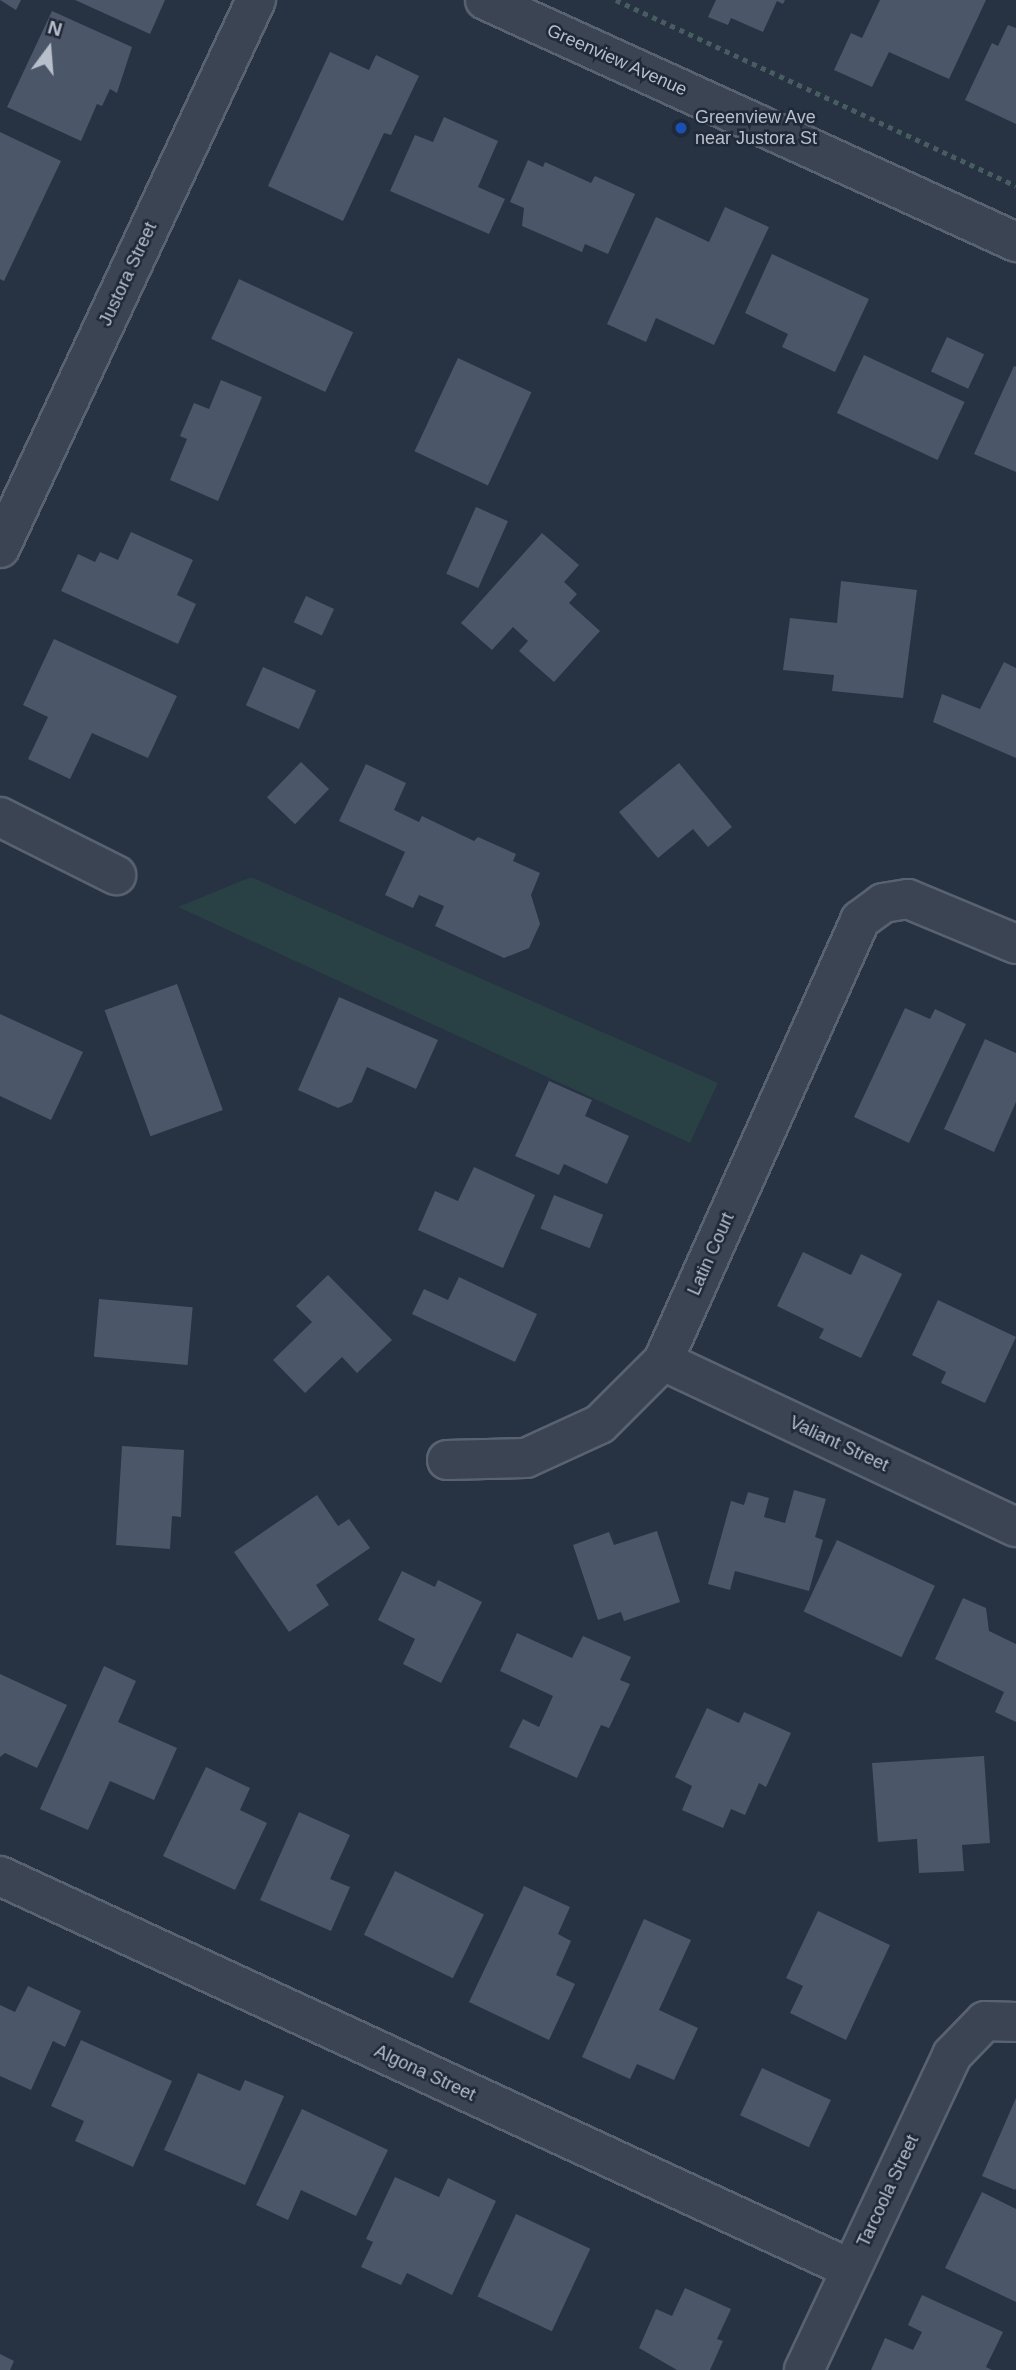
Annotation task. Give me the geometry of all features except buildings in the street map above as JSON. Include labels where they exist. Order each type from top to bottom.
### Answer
[{"type":"street","name":"Justora Street","points":[[0,548],[256,0]]},
{"type":"street","name":"Greenview Avenue","points":[[485,0],[1016,242]]},
{"type":"street","points":[[0,817],[116,875]]},
{"type":"street","name":"Latin Court","points":[[447,1460],[526,1458],[600,1424],[663,1361],[860,920],[883,902],[908,900],[1016,944]]},
{"type":"street","name":"Valiant Street","points":[[663,1361],[1016,1527]]},
{"type":"street","name":"Algona Street","points":[[0,1876],[851,2269]]},
{"type":"street","name":"Tarcoola Street","points":[[804,2370],[952,2055],[1000,2022]]},
{"type":"path","points":[[616,0],[1016,186]]},
{"type":"green space","points":[[251,877],[718,1083],[690,1143],[178,907]]},
{"type":"place","name":"Greenview Ave near Justora St","points":[[681,128]]}]
